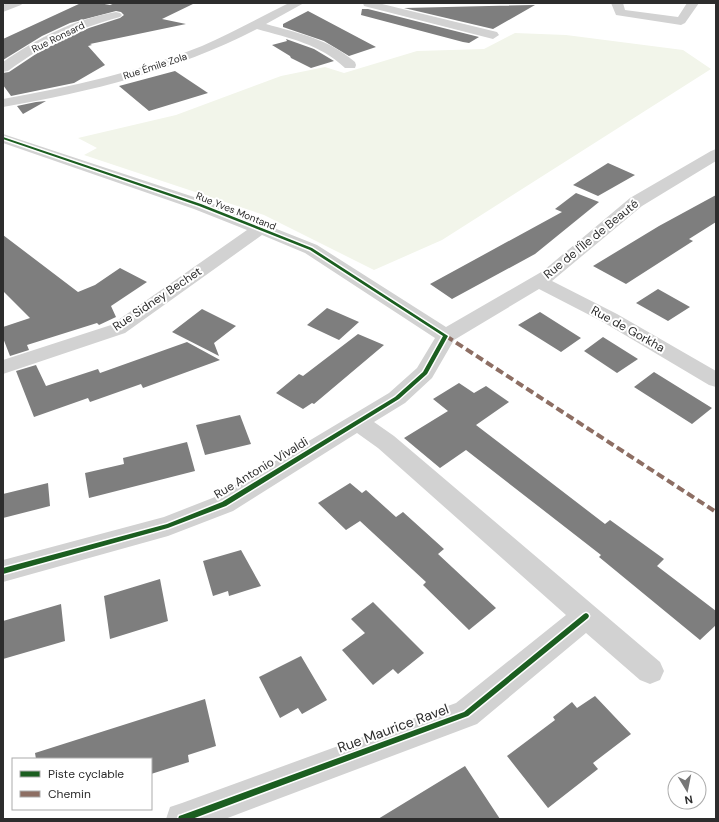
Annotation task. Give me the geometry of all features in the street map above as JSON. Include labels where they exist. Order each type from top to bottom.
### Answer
[{"type":"street","points":[[3,9],[17,3]]},
{"type":"street","name":"Rue Émile Zola","points":[[3,103],[66,91],[145,71],[206,48],[298,3]]},
{"type":"street","points":[[616,3],[620,13],[681,21],[693,3]]},
{"type":"street","points":[[368,4],[493,35]]},
{"type":"street","points":[[422,17],[432,10]]},
{"type":"street","name":"Rue Ronsard","points":[[3,68],[34,46],[98,18],[116,15]]},
{"type":"street","points":[[255,25],[313,40],[344,58],[350,65]]},
{"type":"street","name":"Rue Yves Montand","points":[[3,138],[200,205],[258,230],[311,249],[446,336]]},
{"type":"street","name":"Rue de l'Île de Beauté","points":[[446,336],[550,275],[636,202],[713,159]]},
{"type":"street","name":"Rue Sidney Bechet","points":[[3,367],[118,329],[258,230]]},
{"type":"street","name":"Rue de Gorkha","points":[[539,282],[610,318],[716,380]]},
{"type":"street","name":"Rue Antonio Vivaldi","points":[[3,571],[168,526],[224,504],[397,398],[426,373],[446,336]]},
{"type":"street","points":[[358,421],[386,442],[650,671]]},
{"type":"street","name":"Rue Maurice Ravel","points":[[182,819],[466,714],[586,616]]},
{"type":"shaded area","points":[[515,33],[566,35],[683,50],[711,69],[442,240],[374,270],[264,215],[84,155],[97,148],[78,138],[176,115],[281,76],[325,67],[344,73],[417,51],[484,49]]},
{"type":"building","points":[[81,3],[99,3],[110,5],[115,3],[195,3],[162,19],[186,24],[90,44],[92,45],[88,46],[105,65],[74,83],[11,96],[3,85],[3,73],[9,72],[36,54],[62,40],[89,28],[120,18],[124,15],[121,12],[116,11],[70,23],[42,36],[3,60],[3,39]]},
{"type":"building","points":[[535,5],[493,29],[404,8]]},
{"type":"building","points":[[362,9],[368,9],[479,37],[469,43],[463,42],[361,15]]},
{"type":"building","points":[[308,11],[376,47],[349,56],[324,41],[283,27],[283,24]]},
{"type":"building","points":[[286,39],[314,49],[334,61],[311,68],[291,58],[272,45],[287,41]]},
{"type":"building","points":[[175,71],[208,93],[149,111],[119,86]]},
{"type":"building","points":[[46,101],[23,114],[17,106],[36,102]]},
{"type":"building","points":[[608,163],[635,175],[598,196],[573,185]]},
{"type":"building","points":[[576,193],[599,202],[535,254],[452,299],[430,284],[562,212],[555,209]]},
{"type":"building","points":[[716,195],[716,222],[689,239],[693,241],[626,284],[593,266],[659,226]]},
{"type":"building","points":[[3,235],[78,292],[95,285],[120,268],[147,282],[111,306],[116,317],[99,325],[97,323],[27,345],[29,350],[10,356],[3,338],[3,327],[30,318],[3,291]]},
{"type":"building","points":[[658,289],[690,307],[668,321],[636,303]]},
{"type":"building","points":[[327,308],[359,322],[339,340],[307,325]]},
{"type":"building","points":[[202,309],[236,326],[214,343],[219,356],[172,332]]},
{"type":"building","points":[[540,312],[581,338],[561,352],[518,325]]},
{"type":"building","points":[[358,334],[384,345],[314,404],[312,403],[303,409],[276,393],[299,374],[303,376]]},
{"type":"building","points":[[603,337],[638,359],[617,373],[584,351]]},
{"type":"building","points":[[187,342],[220,360],[143,388],[141,384],[90,402],[88,398],[34,417],[16,371],[36,365],[46,386],[98,369],[100,373]]},
{"type":"building","points":[[654,372],[712,408],[692,424],[634,387]]},
{"type":"building","points":[[459,383],[474,393],[486,386],[509,402],[476,425],[605,524],[610,520],[664,559],[657,566],[716,611],[716,625],[700,640],[599,557],[601,555],[466,450],[440,468],[404,438],[448,411],[433,399]]},
{"type":"building","points":[[240,415],[251,444],[205,455],[196,425]]},
{"type":"building","points":[[187,442],[195,471],[89,498],[85,473],[124,464],[123,458]]},
{"type":"building","points":[[48,483],[50,506],[3,518],[3,494]]},
{"type":"building","points":[[350,483],[362,493],[366,490],[396,517],[403,512],[444,549],[438,554],[496,608],[469,630],[423,585],[426,582],[360,521],[346,530],[318,503]]},
{"type":"building","points":[[241,550],[261,586],[229,596],[228,591],[213,596],[203,561]]},
{"type":"building","points":[[160,579],[168,621],[110,639],[104,596]]},
{"type":"building","points":[[373,602],[424,653],[398,674],[393,669],[373,685],[342,650],[365,633],[351,619]]},
{"type":"building","points":[[61,604],[65,641],[3,659],[3,621]]},
{"type":"building","points":[[301,656],[327,700],[302,714],[298,708],[280,718],[259,677]]},
{"type":"building","points":[[595,696],[631,734],[593,763],[598,769],[548,808],[507,756],[555,720],[553,717],[572,702],[577,708]]},
{"type":"building","points":[[205,699],[216,746],[188,755],[189,762],[152,774],[152,758],[36,758],[35,753]]},
{"type":"building","points":[[465,766],[500,819],[378,819]]},
{"type":"marked path","points":[[446,336],[716,512]]},
{"type":"cycle path","points":[[3,138],[200,205],[311,249],[446,336],[425,373],[397,398],[224,504],[168,526],[3,571]]},
{"type":"cycle path","points":[[182,819],[466,714],[586,616]]}]
